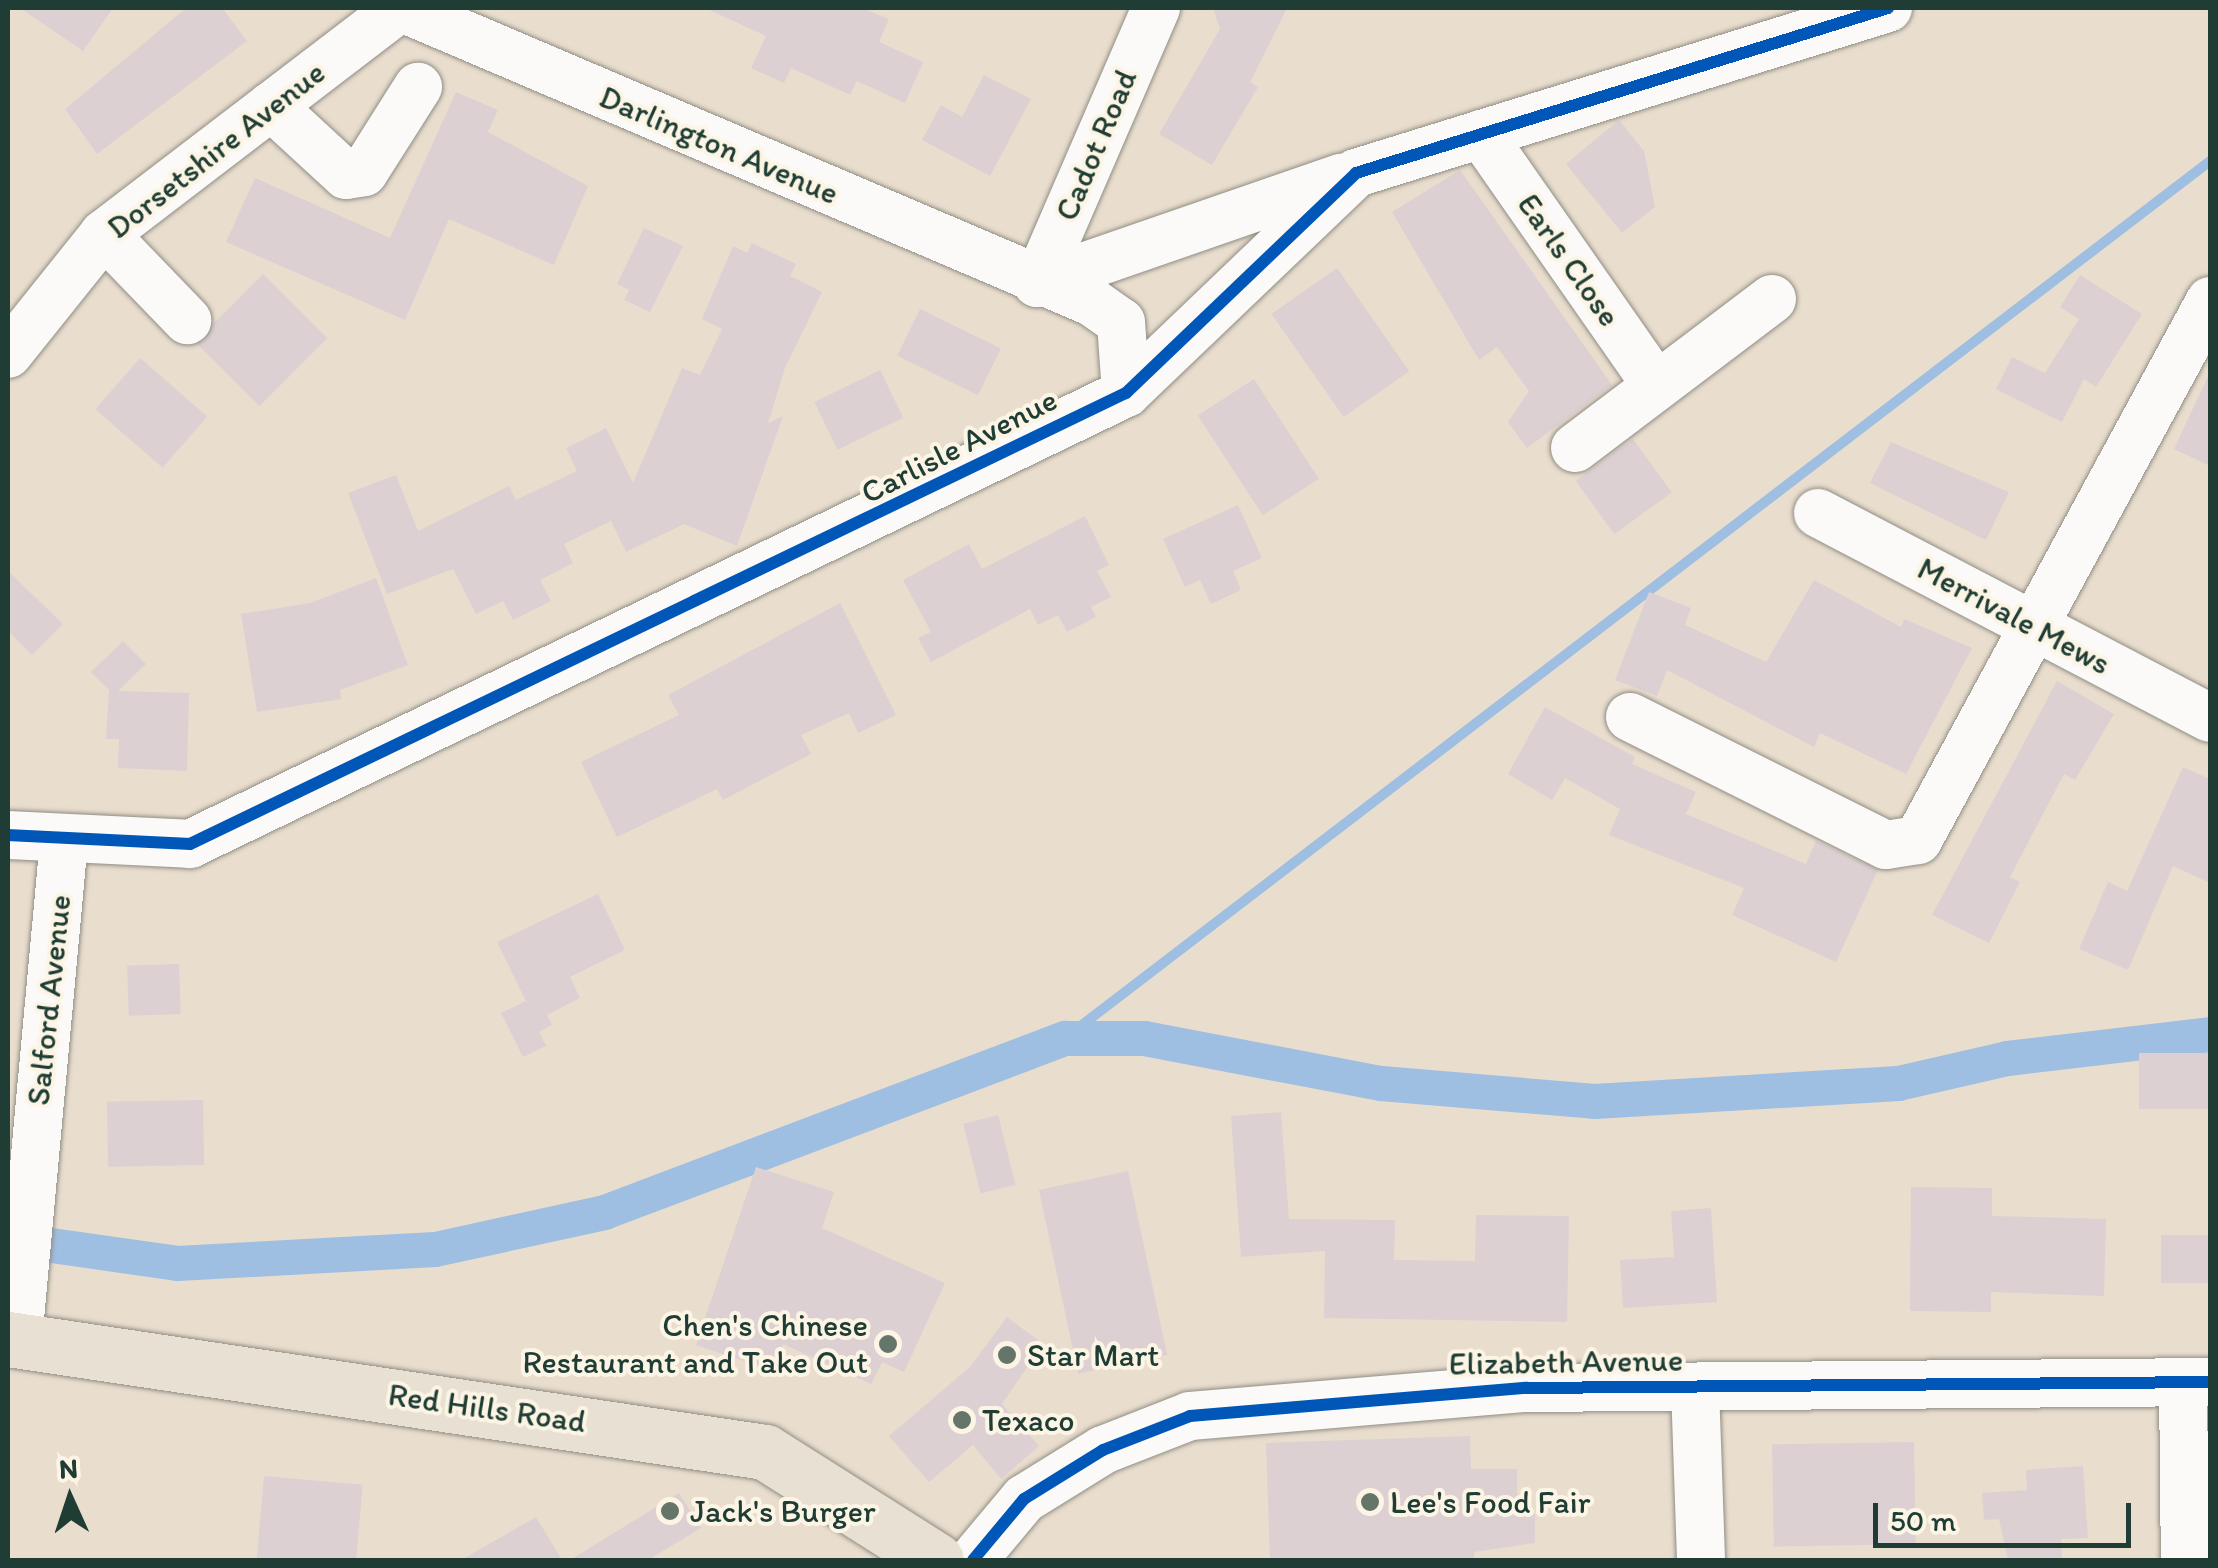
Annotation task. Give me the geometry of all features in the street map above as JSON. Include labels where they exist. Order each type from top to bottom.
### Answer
[{"type":"main road","name":"Red Hills Road","points":[[13,1340],[764,1452],[936,1560]]},
{"type":"street","name":"Dorsetshire Avenue","points":[[8,354],[104,234],[401,8]]},
{"type":"street","name":"Darlington Avenue","points":[[401,8],[1120,322],[1126,394]]},
{"type":"street","name":"Cadot Road","points":[[1037,283],[1156,8]]},
{"type":"street","name":"Carlisle Avenue","points":[[8,835],[190,844],[1126,394],[1356,173],[1879,9]]},
{"type":"street","points":[[271,106],[346,175],[364,172],[418,87]]},
{"type":"street","name":"Earls Close","points":[[1481,134],[1657,386]]},
{"type":"street","points":[[1037,283],[1356,173]]},
{"type":"street","points":[[104,234],[187,320]]},
{"type":"street","points":[[1575,448],[1772,299]]},
{"type":"street","points":[[1630,716],[1886,845],[1908,845],[1925,832],[2031,624],[2210,301]]},
{"type":"street","name":"Merrivale Mews","points":[[1818,514],[2210,718]]},
{"type":"street","name":"Salford Avenue","points":[[13,1340],[64,840]]},
{"type":"street","points":[[2185,1560],[2196,1382]]},
{"type":"street","name":"Elizabeth Avenue","points":[[973,1560],[1024,1499],[1102,1450],[1190,1416],[1304,1401],[1694,1386],[2196,1382]]},
{"type":"street","points":[[1694,1386],[1701,1560]]},
{"type":"building","points":[[20,8],[113,8],[83,51]]},
{"type":"building","points":[[186,8],[222,8],[247,41],[97,154],[65,109]]},
{"type":"building","points":[[705,8],[862,8],[889,19],[879,42],[923,62],[905,103],[857,81],[850,95],[791,68],[784,83],[751,68],[766,36]]},
{"type":"building","points":[[1213,8],[1287,8],[1250,82],[1258,87],[1212,165],[1159,134],[1220,29]]},
{"type":"building","points":[[984,75],[1031,99],[990,176],[922,140],[941,105],[962,117]]},
{"type":"building","points":[[456,92],[498,110],[488,132],[588,186],[554,265],[449,219],[405,320],[226,242],[255,178],[390,238]]},
{"type":"building","points":[[1619,120],[1644,151],[1655,207],[1622,233],[1566,164]]},
{"type":"building","points":[[1460,170],[1612,385],[1527,448],[1508,422],[1529,391],[1497,347],[1479,360],[1392,212]]},
{"type":"building","points":[[644,228],[683,246],[650,312],[624,300],[629,290],[617,284]]},
{"type":"building","points":[[752,243],[796,264],[790,276],[822,292],[785,368],[768,423],[783,416],[737,546],[684,524],[626,552],[611,521],[564,544],[573,563],[540,580],[551,601],[513,620],[503,601],[476,614],[453,569],[387,594],[348,493],[396,475],[418,531],[509,486],[516,500],[577,471],[566,448],[606,428],[633,483],[682,368],[700,375],[722,329],[702,319],[733,246],[747,253]]},
{"type":"building","points":[[1337,268],[1409,371],[1344,417],[1271,314]]},
{"type":"building","points":[[263,274],[327,338],[259,406],[195,342]]},
{"type":"building","points":[[2080,275],[2142,314],[2096,387],[2084,379],[2062,422],[1996,389],[2012,357],[2045,373],[2079,319],[2060,307]]},
{"type":"building","points":[[920,309],[1001,348],[978,395],[897,356]]},
{"type":"building","points":[[140,358],[207,416],[163,468],[95,409]]},
{"type":"building","points":[[880,370],[903,418],[838,450],[814,402]]},
{"type":"building","points":[[2210,372],[2210,466],[2174,449]]},
{"type":"building","points":[[1254,379],[1319,479],[1263,515],[1198,415]]},
{"type":"building","points":[[1633,439],[1672,492],[1614,534],[1576,481]]},
{"type":"building","points":[[1891,442],[2009,492],[1986,540],[1870,483]]},
{"type":"building","points":[[1238,505],[1262,558],[1233,571],[1241,590],[1211,604],[1200,580],[1185,587],[1163,539]]},
{"type":"building","points":[[1085,516],[1109,565],[1097,571],[1111,597],[1091,607],[1096,617],[1067,632],[1058,615],[1038,625],[1030,609],[931,662],[918,638],[931,632],[903,580],[969,544],[982,569]]},
{"type":"building","points":[[8,571],[63,624],[32,655],[8,631]]},
{"type":"building","points":[[376,578],[408,665],[340,690],[341,699],[257,712],[241,614],[310,603]]},
{"type":"building","points":[[1814,580],[1901,627],[1904,619],[1972,648],[1906,774],[1820,733],[1814,747],[1667,670],[1657,696],[1615,680],[1649,592],[1691,608],[1685,625],[1766,662]]},
{"type":"building","points":[[840,603],[896,715],[858,733],[849,713],[801,735],[811,754],[723,800],[717,789],[617,837],[581,762],[679,715],[668,695]]},
{"type":"building","points":[[123,641],[146,664],[118,691],[189,693],[187,771],[118,768],[119,739],[106,739],[109,690],[91,672]]},
{"type":"building","points":[[2057,681],[2114,714],[2075,780],[2064,774],[2010,877],[2020,882],[1989,943],[1932,915]]},
{"type":"building","points":[[1545,707],[1635,757],[1632,764],[1696,792],[1686,814],[1806,864],[1816,841],[1878,870],[1836,962],[1732,915],[1744,888],[1609,835],[1620,809],[1565,778],[1552,800],[1508,774]]},
{"type":"building","points":[[2183,767],[2210,779],[2210,883],[2173,866],[2128,970],[2079,949],[2108,882],[2127,891]]},
{"type":"building","points":[[598,894],[625,950],[570,977],[580,998],[547,1015],[552,1025],[539,1032],[546,1046],[523,1057],[501,1013],[526,1001],[497,942]]},
{"type":"building","points":[[179,964],[181,1014],[129,1016],[127,966]]},
{"type":"building","points":[[2139,1053],[2210,1053],[2210,1109],[2139,1109]]},
{"type":"building","points":[[203,1100],[204,1165],[108,1167],[107,1102]]},
{"type":"building","points":[[1281,1112],[1289,1219],[1395,1220],[1394,1260],[1475,1261],[1476,1215],[1569,1216],[1567,1322],[1324,1318],[1325,1251],[1241,1257],[1231,1116]]},
{"type":"building","points":[[998,1115],[1015,1185],[980,1194],[963,1124]]},
{"type":"building","points":[[756,1167],[834,1192],[822,1228],[945,1283],[904,1372],[882,1362],[871,1384],[783,1344],[774,1371],[696,1345]]},
{"type":"building","points":[[1128,1171],[1167,1355],[1078,1374],[1039,1190]]},
{"type":"building","points":[[1911,1187],[1992,1188],[1992,1216],[2106,1219],[2104,1296],[1991,1292],[1991,1312],[1910,1311]]},
{"type":"building","points":[[1711,1208],[1717,1302],[1623,1308],[1620,1260],[1674,1257],[1671,1211]]},
{"type":"building","points":[[2161,1235],[2210,1235],[2210,1283],[2161,1283]]},
{"type":"building","name":"Texaco","points":[[1007,1317],[1043,1344],[1002,1404],[1039,1446],[1001,1479],[973,1445],[929,1482],[889,1436],[970,1367]]},
{"type":"building","name":"Lee's Food Fair","points":[[1470,1436],[1471,1469],[1517,1469],[1517,1514],[1535,1514],[1535,1543],[1474,1552],[1474,1560],[1270,1560],[1266,1443]]},
{"type":"building","points":[[1914,1442],[1916,1544],[1774,1546],[1772,1444]]},
{"type":"building","points":[[2083,1466],[2088,1538],[2061,1539],[2062,1560],[2008,1560],[1999,1519],[1984,1520],[1982,1493],[2027,1490],[2026,1470]]},
{"type":"building","points":[[264,1476],[363,1485],[356,1560],[257,1559]]},
{"type":"building","name":"Jack's Burger","points":[[679,1493],[701,1528],[648,1560],[570,1560]]},
{"type":"building","points":[[536,1517],[562,1560],[461,1560]]},
{"type":"waterway","points":[[1065,1038],[2210,161]]},
{"type":"waterway","points":[[51,1245],[177,1263],[435,1249],[604,1212],[1065,1038],[1144,1038],[1381,1083],[1594,1101],[1898,1083],[2007,1058],[2210,1034]]},
{"type":"cycle path","points":[[8,835],[190,844],[1126,393],[1356,173],[1888,8]]},
{"type":"cycle path","points":[[973,1560],[1024,1499],[1103,1450],[1190,1416],[1526,1388],[2210,1382]]},
{"type":"place","name":"Chen's Chinese Restaurant and Take Out","points":[[888,1344]]},
{"type":"place","name":"Star Mart","points":[[1007,1355]]},
{"type":"place","name":"Texaco","points":[[962,1420]]},
{"type":"place","name":"Lee's Food Fair","points":[[1370,1502]]},
{"type":"place","name":"Jack's Burger","points":[[670,1511]]}]
